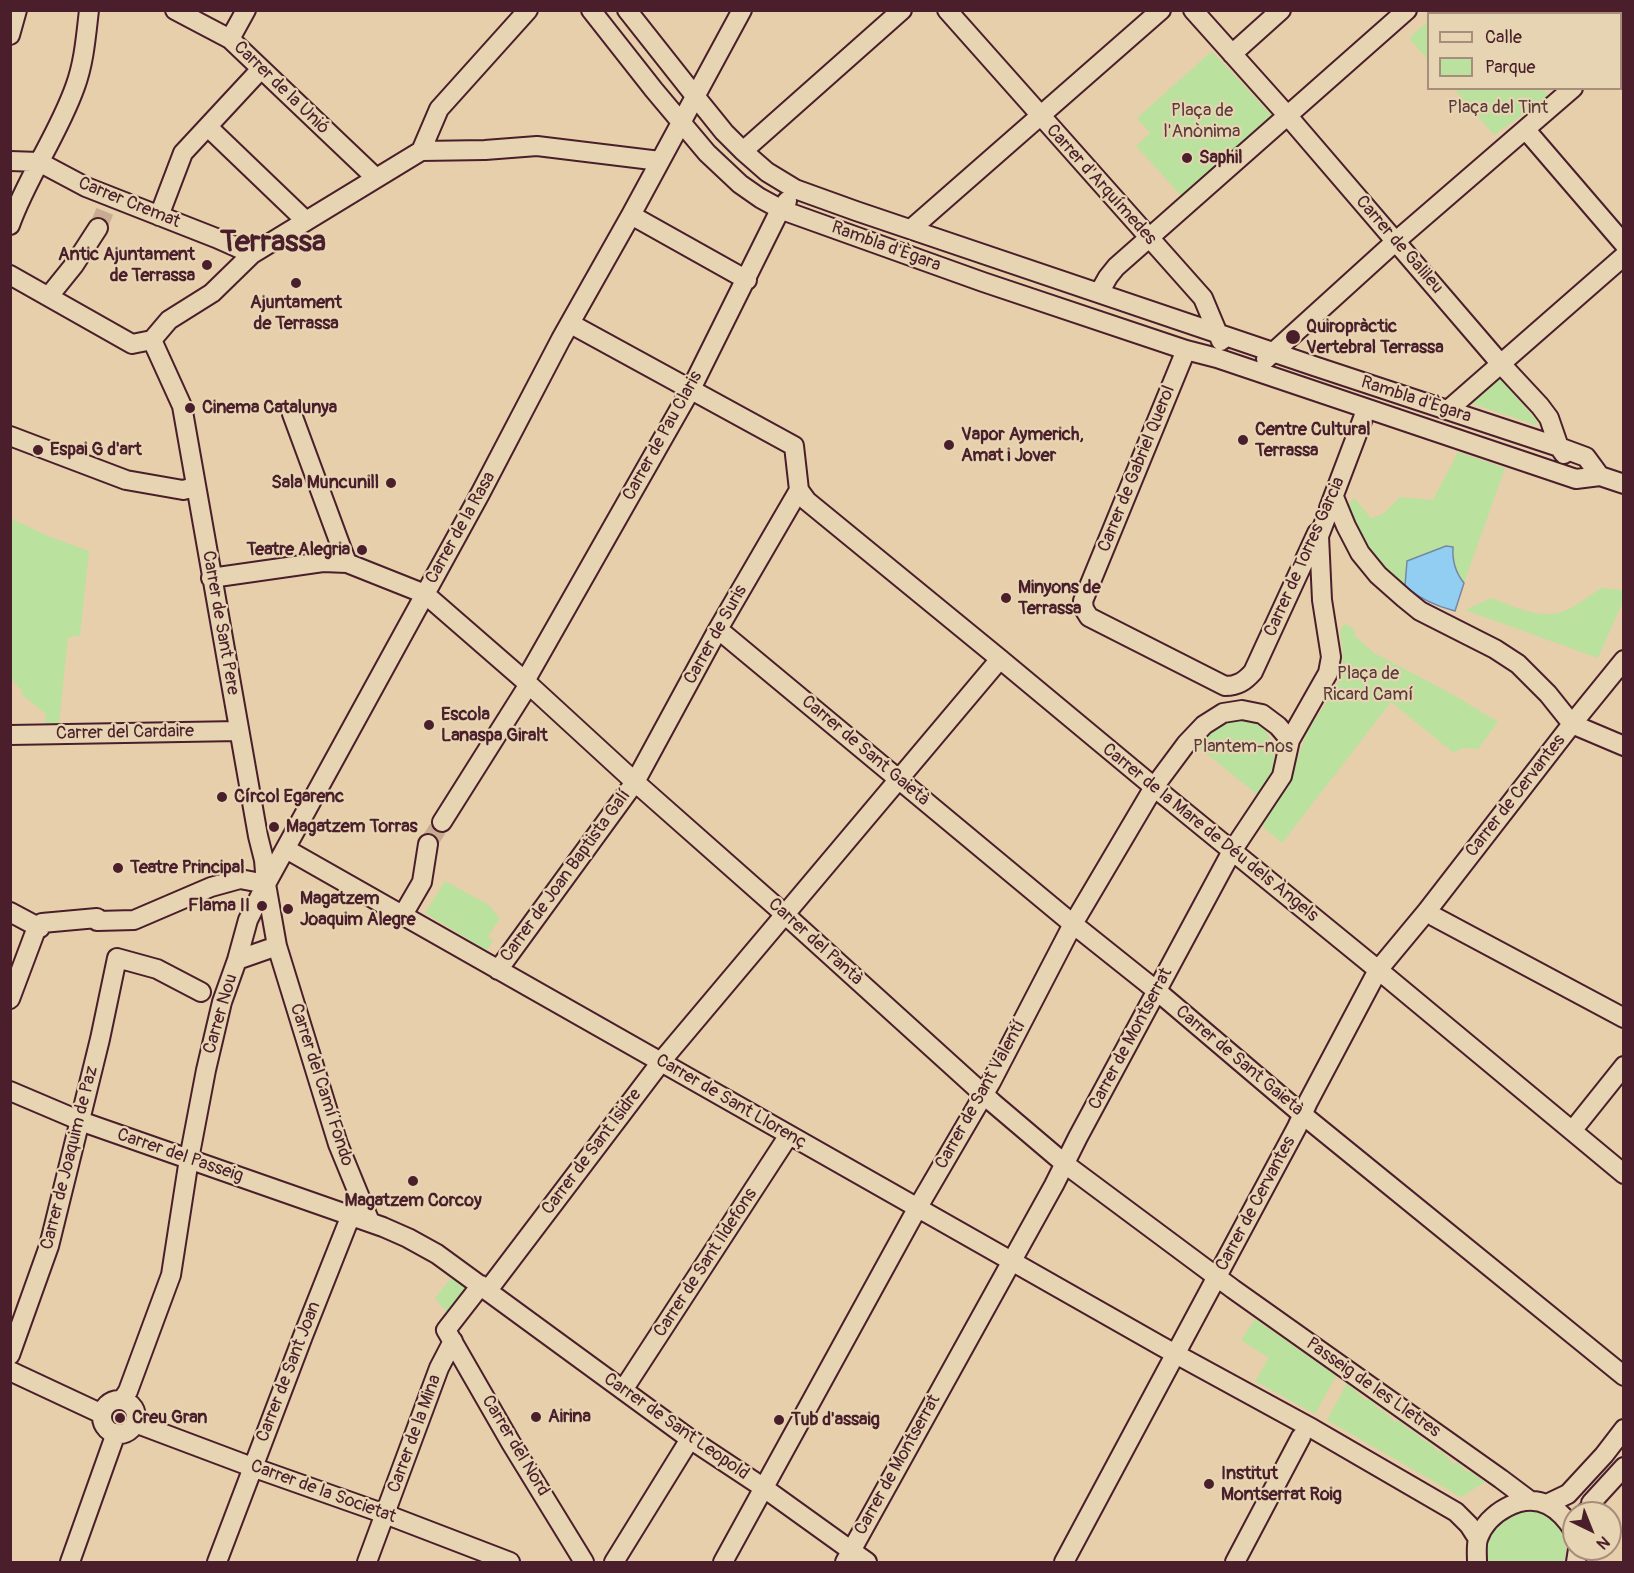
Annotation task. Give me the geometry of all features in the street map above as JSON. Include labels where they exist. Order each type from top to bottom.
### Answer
[{"type":"street","points":[[10,35],[17,10]]},
{"type":"street","points":[[10,225],[16,208],[42,161],[75,88],[83,60],[89,10]]},
{"type":"street","name":"Carrer de la Unió","points":[[175,10],[230,39],[376,178]]},
{"type":"street","points":[[230,39],[246,10]]},
{"type":"street","points":[[421,151],[439,109],[528,10]]},
{"type":"street","name":"Rambla d'Ègara","points":[[591,10],[675,123],[740,184],[782,210],[983,282],[1576,479],[1600,476],[1623,484]]},
{"type":"street","name":"Rambla d'Ègara","points":[[627,10],[724,132],[742,151],[795,189],[1559,447]]},
{"type":"street","points":[[675,123],[694,96],[742,10]]},
{"type":"street","points":[[742,151],[902,10]]},
{"type":"street","name":"Carrer d'Arquímedes","points":[[947,10],[1203,298],[1219,333],[1223,350],[1229,358],[1248,369]]},
{"type":"street","points":[[911,229],[1161,10]]},
{"type":"street","name":"Carrer de Galileu","points":[[1193,10],[1540,406],[1549,418],[1559,447]]},
{"type":"street","points":[[1232,54],[1281,10]]},
{"type":"street","points":[[1100,293],[1116,267],[1407,10]]},
{"type":"street","points":[[159,216],[183,153],[261,69]]},
{"type":"street","points":[[1248,369],[1272,351],[1571,90]]},
{"type":"street","name":"Carrer de la Rasa","points":[[266,884],[631,215],[648,162],[675,123]]},
{"type":"street","points":[[208,127],[306,221]]},
{"type":"street","points":[[1526,130],[1623,243]]},
{"type":"street","points":[[10,275],[132,344],[152,340],[169,320],[212,293],[252,254],[421,151],[537,146],[648,162]]},
{"type":"street","points":[[10,161],[42,161]]},
{"type":"street","name":"Carrer Cremat","points":[[42,161],[110,200],[159,216],[252,254]]},
{"type":"street","name":"Carrer de Pau Claris","points":[[442,822],[527,683],[691,389],[782,210],[795,189]]},
{"type":"street","points":[[631,215],[747,280]]},
{"type":"street","points":[[50,296],[74,266],[98,228]]},
{"type":"street","points":[[1448,410],[1623,256]]},
{"type":"street","points":[[570,324],[794,446],[799,490]]},
{"type":"street","name":"Carrer de Sant Pere","points":[[152,340],[182,406],[264,860],[266,884]]},
{"type":"street","name":"Carrer de Gabriel Querol","points":[[1186,350],[1083,601],[1084,609],[1089,616],[1226,686],[1234,686],[1247,679],[1253,672]]},
{"type":"street","name":"Carrer de Torres Garcia","points":[[1253,672],[1334,497],[1366,409]]},
{"type":"street","points":[[212,578],[320,562],[347,563],[292,414]]},
{"type":"street","points":[[10,436],[126,480],[183,490],[195,487]]},
{"type":"street","points":[[1528,463],[1543,450],[1559,447],[1567,459],[1574,464],[1585,467],[1600,476]]},
{"type":"street","name":"Carrer de Suris","points":[[635,782],[717,631],[799,490]]},
{"type":"street","name":"Carrer de la Mare de Déu dels Àngels","points":[[799,490],[807,501],[1623,1174]]},
{"type":"street","points":[[1334,497],[1360,552],[1378,574],[1420,611],[1495,649],[1518,664],[1548,694],[1572,724],[1623,746]]},
{"type":"street","name":"Carrer de Montserrat","points":[[848,1557],[1065,1164],[1232,851],[1282,776],[1290,740],[1323,683],[1330,665],[1331,657],[1322,600],[1319,536],[1334,497]]},
{"type":"street","name":"Carrer del Pantà","points":[[347,563],[425,594],[1065,1164],[1217,1276]]},
{"type":"street","name":"Carrer de Sant Gaietà","points":[[717,631],[725,635],[1623,1376]]},
{"type":"street","name":"Carrer de Sant Isidre","points":[[449,1335],[661,1062],[1000,660]]},
{"type":"street","name":"Carrer de Cervantes","points":[[1064,1563],[1378,970],[1623,660]]},
{"type":"street","name":"Carrer de Sant Valentí","points":[[723,1563],[983,1093],[1073,924],[1154,788],[1192,738],[1204,725],[1223,713],[1242,710],[1262,714],[1278,726],[1290,740]]},
{"type":"street","points":[[1164,760],[1184,730]]},
{"type":"street","name":"Carrer del Cardaire","points":[[10,735],[239,731]]},
{"type":"street","name":"Carrer de Joan Baptista Galí","points":[[498,970],[635,782]]},
{"type":"street","points":[[404,913],[422,882],[428,844]]},
{"type":"street","name":"Carrer de Sant Llorenç","points":[[286,849],[1176,1354]]},
{"type":"street","points":[[10,999],[42,922],[97,918],[97,921],[134,920],[211,887],[240,879],[266,884]]},
{"type":"street","name":"Carrer del Camí Fondo","points":[[266,884],[277,946],[338,1144],[370,1222]]},
{"type":"street","name":"Carrer Nou","points":[[122,1400],[128,1391],[171,1275],[189,1159],[222,1002],[248,920],[266,884]]},
{"type":"street","points":[[1427,910],[1435,917],[1623,1018]]},
{"type":"street","points":[[10,912],[38,928]]},
{"type":"street","points":[[237,960],[277,946]]},
{"type":"street","name":"Carrer de Joaquim de Paz","points":[[10,1354],[49,1246],[100,1039],[117,958],[157,969],[201,992]]},
{"type":"street","points":[[1572,1131],[1623,1066]]},
{"type":"street","name":"Carrer del Passeig","points":[[10,1091],[80,1120],[370,1222]]},
{"type":"street","name":"Carrer de Sant Ildefons","points":[[623,1390],[789,1135]]},
{"type":"street","name":"Carrer de Sant Joan","points":[[217,1563],[252,1467],[351,1215]]},
{"type":"street","name":"Carrer de Sant Leopold","points":[[370,1222],[408,1238],[437,1254],[690,1439],[764,1488],[848,1557],[867,1563]]},
{"type":"street","name":"Passeig de les Lletres","points":[[1217,1276],[1528,1500]]},
{"type":"street","name":"Carrer de la Mina","points":[[367,1563],[449,1335]]},
{"type":"street","name":"Carrer del Nord","points":[[449,1335],[584,1563]]},
{"type":"street","points":[[1176,1354],[1313,1429],[1456,1512],[1469,1525],[1478,1539]]},
{"type":"street","points":[[10,1371],[102,1414]]},
{"type":"street","points":[[122,1400],[134,1408],[135,1423],[124,1433],[116,1433],[104,1424],[102,1414],[109,1403],[122,1400]]},
{"type":"street","name":"Carrer de la Societat","points":[[135,1423],[385,1514],[510,1563]]},
{"type":"street","points":[[1547,1504],[1568,1494],[1604,1455],[1623,1430]]},
{"type":"street","points":[[70,1563],[116,1433]]},
{"type":"street","points":[[1236,1563],[1301,1437]]},
{"type":"street","points":[[1568,1501],[1623,1438]]},
{"type":"street","points":[[614,1563],[690,1439]]},
{"type":"street","points":[[1593,1501],[1623,1467]]},
{"type":"street","points":[[1604,1501],[1623,1481]]},
{"type":"street","points":[[1477,1562],[1478,1539],[1488,1521],[1504,1508],[1528,1500],[1547,1504],[1562,1515]]},
{"type":"green space","name":"Plaça del Tint","points":[[1427,22],[1427,59],[1409,38]]},
{"type":"green space","name":"Plaça de l'Anònima","points":[[1212,51],[1275,119],[1185,200],[1136,146],[1150,133],[1137,118]]},
{"type":"green space","name":"Plaça del Tint","points":[[1455,90],[1543,90],[1549,96],[1494,135]]},
{"type":"green space","points":[[1492,369],[1538,422],[1536,425],[1458,399]]},
{"type":"green space","points":[[1458,452],[1505,468],[1464,583],[1455,566],[1453,547],[1407,561],[1405,586],[1376,559],[1351,529],[1343,510],[1354,498],[1371,518],[1383,514],[1400,497],[1433,500]]},
{"type":"green space","points":[[10,518],[48,536],[89,551],[80,636],[68,637],[59,724],[45,724],[46,714],[21,694],[23,692],[11,679]]},
{"type":"green space","points":[[1601,588],[1623,590],[1624,599],[1598,658],[1465,610],[1491,598],[1528,611],[1551,614],[1564,611]]},
{"type":"green space","name":"Plaça de Ricard Camí","points":[[1345,624],[1356,632],[1354,635],[1374,653],[1454,695],[1498,722],[1478,749],[1462,748],[1454,753],[1391,702],[1282,843],[1262,826],[1289,782],[1307,732],[1337,686],[1343,655],[1340,632]]},
{"type":"green space","name":"Plantem-nos","points":[[1242,718],[1264,729],[1273,744],[1273,767],[1259,796],[1196,745],[1216,727]]},
{"type":"green space","points":[[445,881],[489,905],[500,919],[488,936],[493,941],[486,951],[479,950],[470,940],[425,913]]},
{"type":"green space","points":[[453,1276],[470,1290],[450,1316],[435,1298]]},
{"type":"green space","points":[[1255,1319],[1336,1376],[1315,1414],[1255,1381],[1269,1358],[1241,1340]]},
{"type":"green space","points":[[1347,1383],[1367,1401],[1370,1399],[1395,1422],[1398,1420],[1425,1442],[1428,1441],[1438,1452],[1442,1451],[1453,1464],[1457,1462],[1467,1472],[1470,1471],[1485,1482],[1461,1497],[1327,1420]]},
{"type":"green space","points":[[1527,1510],[1553,1520],[1562,1533],[1562,1561],[1564,1562],[1489,1562],[1486,1549],[1493,1527],[1511,1513]]},
{"type":"water","points":[[1446,546],[1453,547],[1455,566],[1464,583],[1455,611],[1416,595],[1405,586],[1407,561]]},
{"type":"tunnel","points":[[98,228],[109,201]]},
{"type":"tunnel","points":[[428,844],[442,822]]},
{"type":"place","name":"Saphil","points":[[1187,158]]},
{"type":"place","name":"Antic Ajuntament de Terrassa","points":[[207,265]]},
{"type":"place","name":"Ajuntament de Terrassa","points":[[296,283]]},
{"type":"place","name":"Quiropràctic Vertebral Terrassa","points":[[1293,337]]},
{"type":"place","name":"Cinema Catalunya","points":[[190,408]]},
{"type":"place","name":"Centre Cultural Terrassa","points":[[1243,440]]},
{"type":"place","name":"Vapor Aymerich, Amat i Jover","points":[[949,445]]},
{"type":"place","name":"Espai G d'art","points":[[38,450]]},
{"type":"place","name":"Sala Muncunill","points":[[391,483]]},
{"type":"place","name":"Teatre Alegria","points":[[362,550]]},
{"type":"place","name":"Minyons de Terrassa","points":[[1006,598]]},
{"type":"place","name":"Escola Lanaspa Giralt","points":[[429,725]]},
{"type":"place","name":"Círcol Egarenc","points":[[222,797]]},
{"type":"place","name":"Magatzem Torras","points":[[274,827]]},
{"type":"place","name":"Teatre Principal","points":[[118,868]]},
{"type":"place","name":"Flama II","points":[[262,906]]},
{"type":"place","name":"Magatzem Joaquim Alegre","points":[[288,909]]},
{"type":"place","name":"Magatzem Corcoy","points":[[413,1181]]},
{"type":"place","name":"Airina","points":[[536,1417]]},
{"type":"place","name":"Creu Gran","points":[[120,1418]]},
{"type":"place","name":"Tub d'assaig","points":[[779,1420]]},
{"type":"place","name":"Institut Montserrat Roig","points":[[1209,1484]]},
{"type":"district","name":"Terrassa","points":[[273,243]]}]
